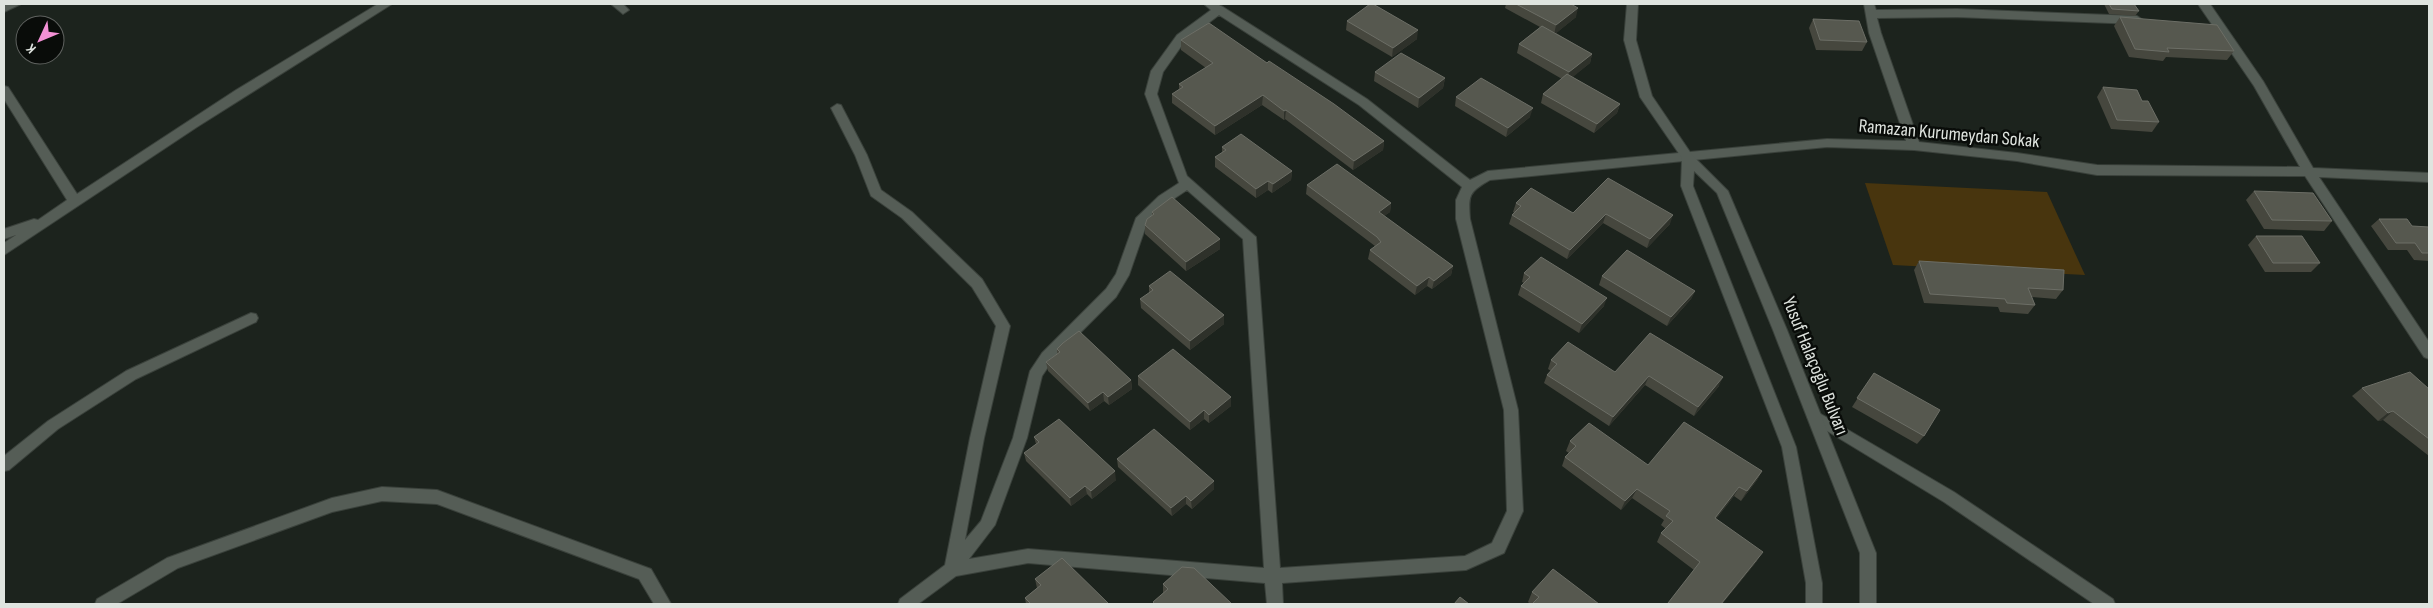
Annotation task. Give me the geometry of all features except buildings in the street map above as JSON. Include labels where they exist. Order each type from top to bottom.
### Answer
[{"type":"street","points":[[4,8],[16,4]]},
{"type":"street","points":[[4,250],[150,150],[274,70],[386,4]]},
{"type":"street","name":"Yusuf Halaçoğlu Bulvarı","points":[[1632,4],[1630,40],[1646,97],[1688,158],[1722,191],[1868,553],[1868,604]]},
{"type":"street","points":[[2204,4],[2259,84],[2310,172],[2427,348]]},
{"type":"street","points":[[952,569],[1028,556],[1273,576],[1466,563],[1498,548],[1515,511],[1512,410],[1463,219],[1462,200],[1468,186],[1363,102],[1214,7],[1181,38],[1157,71],[1151,94],[1182,178],[1248,237],[1273,576],[1275,604]]},
{"type":"street","points":[[1914,146],[1870,9],[2151,20]]},
{"type":"street","points":[[2200,25],[2220,27]]},
{"type":"street","points":[[4,90],[75,202]]},
{"type":"street","points":[[838,108],[876,193],[907,215],[977,283],[1003,326],[977,438],[952,569]]},
{"type":"street","name":"Ramazan Kurumeydan Sokak","points":[[1468,186],[1488,176],[1827,143],[1914,146],[2017,157],[2097,170],[2310,172],[2429,177]]},
{"type":"street","points":[[1688,158],[1687,186],[1790,447],[1814,583],[1814,604]]},
{"type":"street","points":[[906,604],[952,569],[987,525],[1020,438],[1035,375],[1047,356],[1111,293],[1122,275],[1141,222],[1164,199],[1188,183]]},
{"type":"street","points":[[4,234],[47,221]]},
{"type":"street","points":[[4,465],[53,425],[131,375],[251,318]]},
{"type":"street","points":[[1814,416],[1949,497],[2107,604]]},
{"type":"street","points":[[103,604],[173,563],[332,505],[382,494],[437,497],[645,574],[664,604]]},
{"type":"shaded area","points":[[1865,183],[2047,192],[2085,275],[1893,265]]}]
